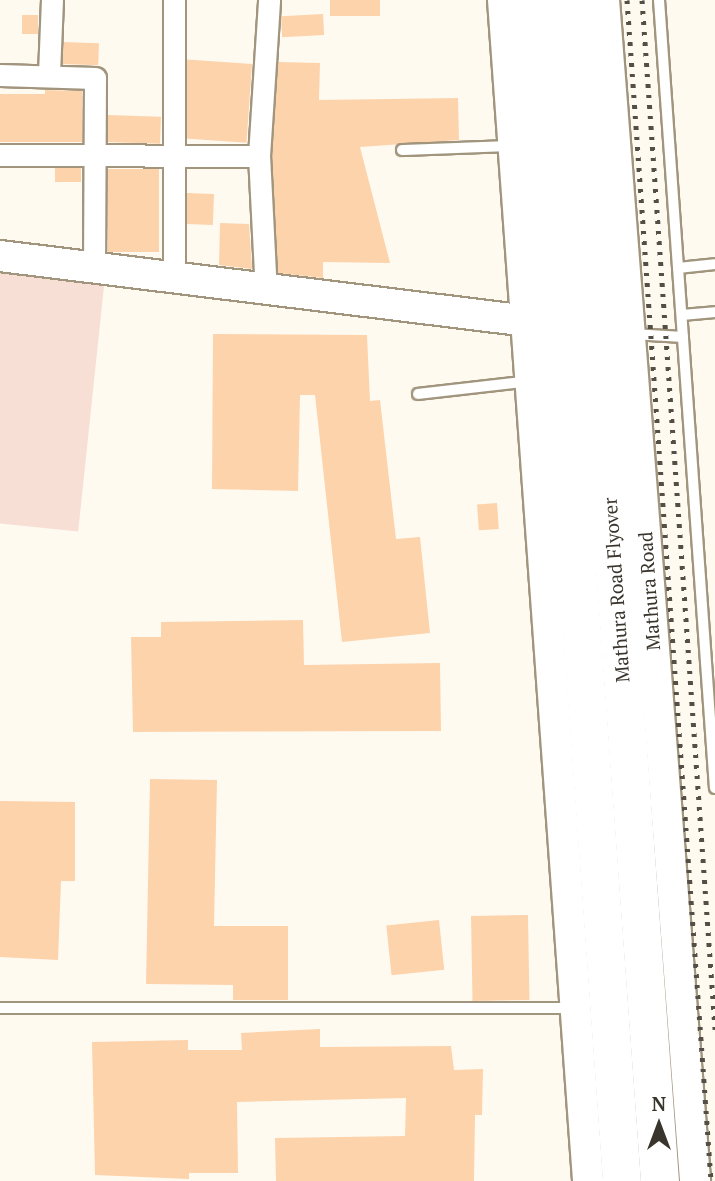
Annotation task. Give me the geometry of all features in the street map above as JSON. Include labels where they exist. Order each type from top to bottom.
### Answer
[{"type":"highway","name":"Mathura Road Flyover","points":[[536,0],[573,253],[660,1181]]},
{"type":"highway","name":"Mathura Road Flyover","points":[[573,0],[573,253],[622,1181]]},
{"type":"main road","points":[[503,0],[533,381],[588,1181]]},
{"type":"main road","name":"Mathura Road","points":[[604,0],[695,1181]]},
{"type":"main road","points":[[0,257],[174,278],[266,293],[528,321]]},
{"type":"street","points":[[49,74],[52,0]]},
{"type":"street","points":[[174,0],[174,278]]},
{"type":"street","points":[[266,293],[259,156],[269,0]]},
{"type":"street","points":[[0,75],[49,74],[94,78],[94,268]]},
{"type":"street","points":[[0,155],[174,159],[259,156]]},
{"type":"lane","points":[[659,0],[715,789]]},
{"type":"lane","points":[[401,150],[514,146]]},
{"type":"lane","points":[[678,268],[715,264]]},
{"type":"lane","points":[[682,315],[715,312]]},
{"type":"lane","points":[[629,333],[683,337]]},
{"type":"lane","points":[[418,394],[533,381]]},
{"type":"lane","points":[[702,606],[715,605]]},
{"type":"lane","points":[[0,1008],[576,1008]]},
{"type":"shaded area","points":[[0,271],[104,282],[78,532],[0,523]]},
{"type":"building","points":[[330,0],[380,0],[380,16],[330,16]]},
{"type":"building","points":[[323,14],[324,35],[282,37],[281,16]]},
{"type":"building","points":[[22,15],[38,15],[38,34],[22,34]]},
{"type":"building","points":[[63,42],[99,43],[98,65],[62,64]]},
{"type":"building","points":[[187,59],[252,64],[246,143],[182,138]]},
{"type":"building","points":[[278,62],[320,63],[319,100],[458,98],[459,140],[360,147],[390,263],[323,262],[323,278],[278,273],[272,156]]},
{"type":"building","points":[[45,90],[82,91],[82,142],[0,142],[0,94],[45,94]]},
{"type":"building","points":[[108,115],[161,117],[160,144],[107,142]]},
{"type":"building","points":[[55,168],[81,168],[81,182],[55,182]]},
{"type":"building","points":[[108,169],[159,169],[159,252],[108,252]]},
{"type":"building","points":[[187,193],[214,194],[213,225],[186,224]]},
{"type":"building","points":[[220,223],[249,224],[252,269],[219,265]]},
{"type":"building","points":[[213,334],[367,335],[370,401],[380,400],[396,539],[420,537],[430,633],[342,642],[315,395],[300,395],[298,491],[212,489]]},
{"type":"building","points":[[497,503],[499,529],[479,530],[477,504]]},
{"type":"building","points":[[303,620],[304,665],[440,663],[441,731],[133,732],[131,637],[161,637],[161,622]]},
{"type":"building","points":[[150,779],[217,780],[214,926],[288,926],[288,1000],[233,1000],[233,985],[146,984]]},
{"type":"building","points":[[0,801],[75,802],[75,881],[61,881],[58,960],[0,957]]},
{"type":"building","points":[[528,915],[529,1000],[472,1001],[471,916]]},
{"type":"building","points":[[439,920],[444,970],[392,975],[386,926]]},
{"type":"building","points":[[320,1029],[320,1047],[451,1046],[454,1070],[483,1069],[482,1115],[475,1115],[474,1181],[276,1181],[275,1138],[405,1136],[406,1098],[237,1102],[238,1173],[189,1173],[189,1179],[95,1175],[92,1042],[188,1040],[188,1050],[242,1050],[241,1033]]},
{"type":"railway","points":[[627,0],[711,1181]]},
{"type":"railway","points":[[642,0],[715,1029]]}]
